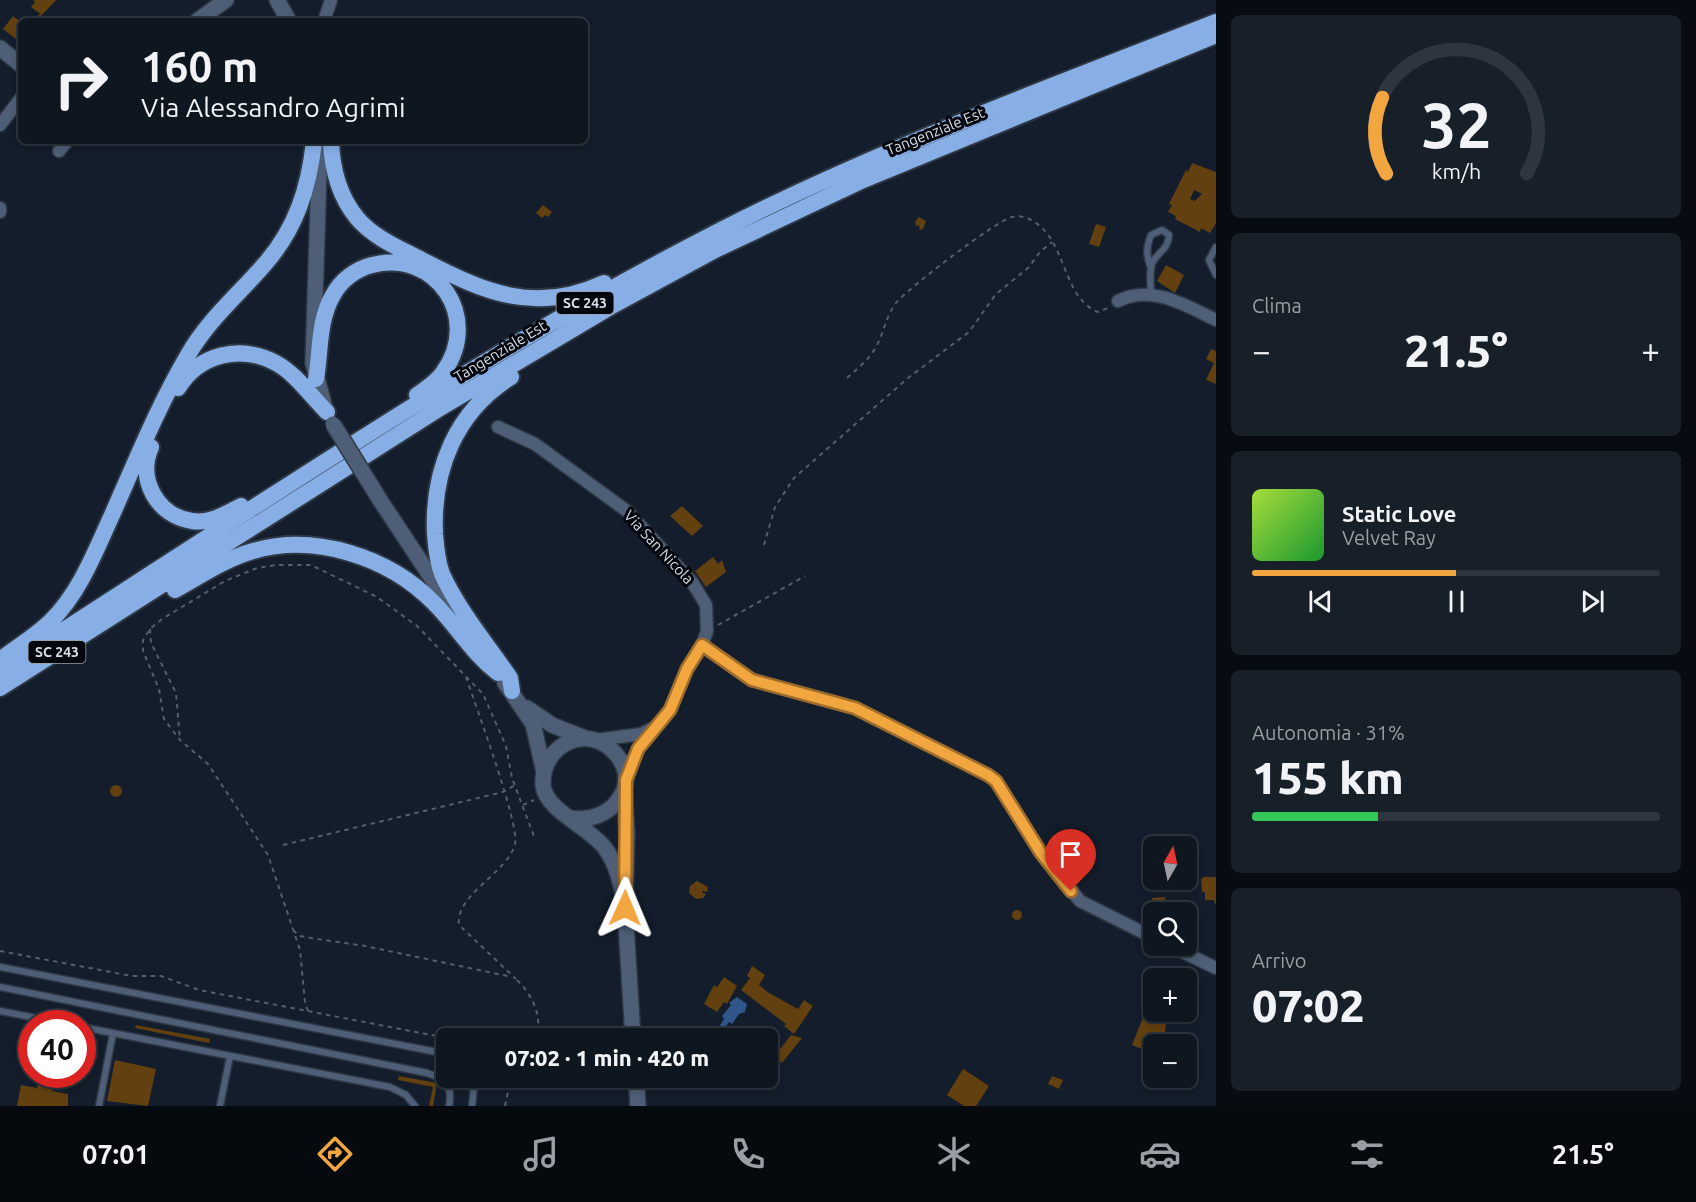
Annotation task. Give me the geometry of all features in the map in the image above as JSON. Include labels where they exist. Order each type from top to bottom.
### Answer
[{"type":"highway","name":"Tangenziale Est","points":[[0,671],[369,435],[605,291],[822,181],[1216,22]]},
{"type":"highway","name":"Tangenziale Est","points":[[0,688],[440,408],[610,307],[715,250],[821,198],[1216,35]]},
{"type":"highway","points":[[0,659],[51,621],[76,588],[96,551],[166,393],[189,351],[219,312],[265,264],[290,230],[309,180],[314,144]]},
{"type":"highway","points":[[331,144],[336,177],[347,204],[357,218],[392,245],[489,292],[531,299],[573,293],[600,285],[671,251],[685,249]]},
{"type":"highway","points":[[316,379],[325,311],[334,292],[347,277],[364,267],[385,262],[403,262],[438,279],[450,295],[456,314],[457,334],[453,353],[444,371],[430,386],[376,425],[369,435]]},
{"type":"highway","points":[[512,691],[510,678],[464,611],[441,572],[436,553],[435,526],[439,475],[448,448],[459,428],[488,395],[500,384],[580,334],[610,307]]},
{"type":"highway","points":[[319,468],[301,473],[226,514],[209,521],[193,522],[166,510],[155,498],[147,484],[145,468],[149,452],[183,381],[200,364],[215,357],[231,353],[247,354],[276,364],[330,418]]},
{"type":"highway","points":[[114,616],[135,611],[231,558],[254,551],[294,546],[338,550],[381,565],[418,589],[434,603],[479,658],[498,673]]},
{"type":"street","points":[[201,18],[226,0]]},
{"type":"street","points":[[277,0],[287,18]]},
{"type":"street","points":[[325,18],[331,0]]},
{"type":"street","points":[[0,48],[18,63]]},
{"type":"street","points":[[0,125],[18,102]]},
{"type":"street","points":[[320,144],[313,342],[316,379],[330,418],[411,551],[522,705],[537,734],[546,796],[560,812],[572,818],[597,839],[610,856],[621,883],[625,908]]},
{"type":"street","points":[[1118,302],[1126,297],[1160,295],[1216,318]]},
{"type":"street","name":"Via San Nicola","points":[[498,427],[536,444],[627,511],[702,595],[707,613],[708,631]]},
{"type":"street","points":[[572,818],[596,818],[608,813],[625,786],[638,749],[663,722],[687,669],[708,631]]},
{"type":"street","points":[[702,645],[752,680],[855,708],[988,775],[996,781],[1041,853],[1080,901],[1143,932]]},
{"type":"street","points":[[522,705],[552,725],[609,746],[617,755],[625,786],[627,833],[625,908],[632,1028]]},
{"type":"street","points":[[544,772],[548,759],[560,746],[570,741],[641,734],[663,722]]},
{"type":"street","points":[[1190,956],[1216,969]]},
{"type":"street","points":[[637,1088],[638,1106]]},
{"type":"lane","points":[[1151,268],[1146,254],[1147,244],[1151,235],[1162,230],[1168,235],[1168,243],[1163,253],[1154,259],[1151,268],[1151,295]]},
{"type":"lane","points":[[1216,247],[1209,260],[1216,275]]},
{"type":"lane","points":[[0,967],[436,1052]]},
{"type":"lane","points":[[0,987],[427,1072],[443,1077],[449,1086],[449,1106]]},
{"type":"lane","points":[[0,1011],[18,1014]]},
{"type":"lane","points":[[96,1030],[390,1087],[406,1095],[415,1106]]},
{"type":"lane","points":[[99,1106],[113,1033]]},
{"type":"lane","points":[[220,1106],[230,1056]]},
{"type":"lane","points":[[472,1106],[474,1088]]},
{"type":"path","points":[[847,378],[865,362],[877,346],[892,308],[906,292],[990,227],[1014,216],[1024,217],[1040,226],[1052,242],[1069,277],[1090,309],[1103,311],[1118,302]]},
{"type":"path","points":[[764,545],[775,507],[794,478],[915,372],[969,332],[996,294],[1028,268],[1040,252],[1052,242]]},
{"type":"path","points":[[308,1011],[305,1004],[300,950],[268,855],[208,764],[180,740],[164,719],[159,689],[143,651],[143,640],[150,629],[162,619],[241,573],[276,565],[301,563],[328,571],[377,597],[417,626],[483,694],[506,746],[515,785],[535,839]]},
{"type":"path","points":[[708,631],[805,576]]},
{"type":"path","points":[[150,629],[151,643],[176,693],[180,740]]},
{"type":"path","points":[[466,675],[515,829],[515,844],[510,855],[460,909],[459,925],[516,979],[531,997],[537,1011],[539,1028]]},
{"type":"path","points":[[283,844],[503,792],[515,785]]},
{"type":"path","points":[[293,930],[311,938],[365,946],[516,979]]},
{"type":"path","points":[[0,951],[132,976],[161,976],[199,990],[436,1036]]},
{"type":"path","points":[[505,1106],[509,1088]]},
{"type":"water","points":[[737,997],[747,1004],[745,1012],[739,1014],[732,1024],[729,1022],[724,1028],[720,1028],[724,1019],[722,1016],[731,1005],[729,1003]]},
{"type":"building","points":[[33,0],[56,0],[42,15],[31,7],[35,2]]},
{"type":"building","points":[[13,16],[18,20],[18,41],[3,29]]},
{"type":"building","points":[[1192,163],[1216,172],[1216,223],[1210,233],[1201,228],[1200,232],[1175,219],[1176,216],[1168,212],[1172,205],[1169,204],[1186,170],[1188,172]],"holes":[[[1194,190],[1202,194],[1195,201],[1190,199]]]},
{"type":"building","points":[[543,205],[552,212],[548,217],[545,215],[542,218],[536,213]]},
{"type":"building","points":[[919,217],[926,221],[923,229],[920,230],[919,225],[916,226],[915,222]]},
{"type":"building","points":[[1096,224],[1106,227],[1099,247],[1089,244]]},
{"type":"building","points":[[1166,265],[1184,275],[1175,293],[1157,281]]},
{"type":"building","points":[[1211,349],[1216,351],[1216,384],[1206,380],[1214,363],[1206,359]]},
{"type":"building","points":[[682,506],[703,526],[692,536],[670,516]]},
{"type":"building","points":[[713,557],[718,564],[722,560],[726,572],[706,587],[695,571]]},
{"type":"building","points":[[118,785],[122,791],[118,797],[114,797],[110,789]]},
{"type":"building","points":[[1216,877],[1216,906],[1214,900],[1205,900],[1201,879]]},
{"type":"building","points":[[697,881],[708,887],[707,892],[702,893],[706,894],[703,898],[696,899],[689,893],[690,886]]},
{"type":"building","points":[[1165,897],[1166,902],[1152,902],[1152,898]]},
{"type":"building","points":[[1017,910],[1021,911],[1021,919],[1017,920],[1013,919],[1012,915],[1013,911]]},
{"type":"building","points":[[752,966],[765,975],[759,985],[769,993],[798,1009],[804,1000],[813,1006],[794,1034],[784,1026],[786,1024],[741,990],[750,978],[747,976]]},
{"type":"building","points":[[724,977],[737,986],[727,1004],[724,1002],[717,1012],[704,1004],[714,985],[717,987]]},
{"type":"building","points":[[1143,1018],[1143,1022],[1166,1022],[1164,1034],[1143,1034],[1143,1049],[1132,1045]]},
{"type":"building","points":[[136,1025],[210,1039],[209,1043],[135,1028]]},
{"type":"building","points":[[791,1035],[802,1038],[782,1063],[778,1060],[778,1052]]},
{"type":"building","points":[[115,1060],[156,1069],[148,1106],[107,1101]]},
{"type":"building","points":[[963,1069],[989,1086],[976,1106],[964,1106],[947,1095]]},
{"type":"building","points":[[399,1076],[436,1083],[433,1106],[429,1106],[433,1087],[398,1080]]},
{"type":"building","points":[[1052,1076],[1063,1080],[1059,1089],[1048,1084]]},
{"type":"building","points":[[20,1088],[53,1088],[52,1091],[68,1094],[68,1106],[17,1106]]},
{"type":"route","points":[[625,908],[627,833],[624,791],[626,780],[638,749],[663,722],[687,669],[702,645],[752,680],[855,708],[988,775],[996,781],[1041,853],[1071,891]]}]
